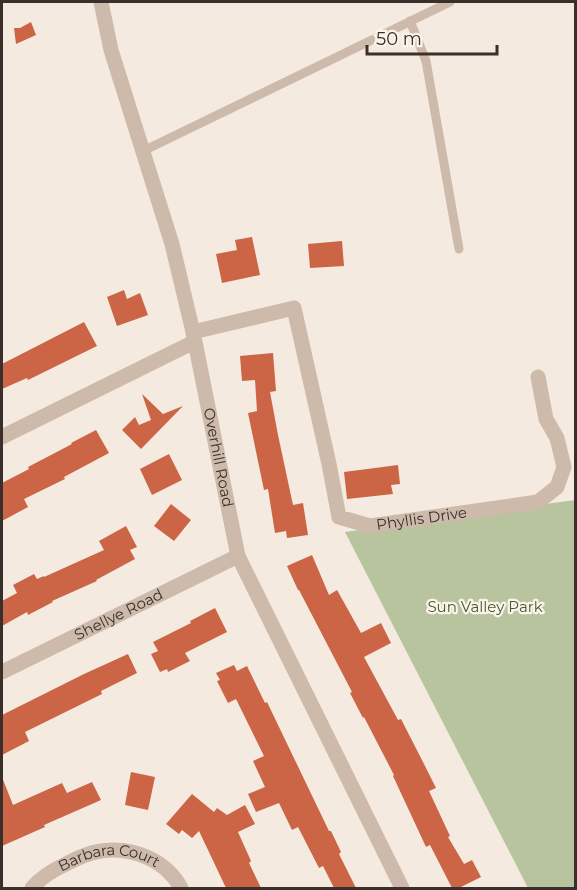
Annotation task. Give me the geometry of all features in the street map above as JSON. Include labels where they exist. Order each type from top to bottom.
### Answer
[{"type":"street","name":"Overhill Road","points":[[101,2],[111,50],[172,244],[194,337],[238,556],[402,888]]},
{"type":"street","name":"Phyllis Drive","points":[[2,437],[194,337],[294,308],[339,517],[370,526],[538,502],[557,487],[564,467],[557,438],[546,419],[538,376]]},
{"type":"street","name":"Shellye Road","points":[[2,672],[238,556]]},
{"type":"street","name":"Barbara Court","points":[[32,888],[45,876],[81,856],[119,850],[138,853],[153,859],[181,888]]},
{"type":"lane","points":[[143,151],[450,2]]},
{"type":"lane","points":[[410,21],[426,61],[459,249]]},
{"type":"green space","name":"Sun Valley Park","points":[[575,500],[575,888],[528,888],[345,532]]},
{"type":"building","points":[[31,22],[36,35],[16,44],[14,28],[20,28]]},
{"type":"building","points":[[252,237],[260,275],[222,283],[216,254],[237,250],[235,240]]},
{"type":"building","points":[[342,241],[344,266],[310,268],[308,244]]},
{"type":"building","points":[[124,290],[127,299],[140,293],[148,315],[117,326],[107,297]]},
{"type":"building","points":[[84,322],[97,346],[28,380],[27,378],[2,389],[2,364]]},
{"type":"building","points":[[273,353],[276,391],[270,392],[278,435],[293,505],[303,503],[308,535],[287,538],[286,531],[275,533],[268,489],[264,490],[248,413],[257,411],[255,380],[242,381],[240,356]]},
{"type":"building","points":[[142,394],[163,414],[183,406],[141,449],[122,430],[135,417],[139,425],[151,420]]},
{"type":"building","points":[[96,430],[109,453],[64,477],[65,479],[24,499],[28,507],[2,521],[2,483]]},
{"type":"building","points":[[169,454],[182,480],[152,495],[140,469]]},
{"type":"building","points":[[398,465],[400,484],[391,485],[393,494],[347,499],[344,472]]},
{"type":"building","points":[[171,504],[191,520],[174,541],[154,526]]},
{"type":"building","points":[[126,526],[137,547],[130,550],[135,559],[97,581],[52,601],[28,615],[27,612],[2,626],[2,601],[17,593],[13,585],[34,574],[37,579],[44,577],[104,550],[99,541]]},
{"type":"building","points":[[312,555],[329,595],[337,590],[361,633],[381,623],[391,643],[364,657],[398,720],[401,719],[436,788],[429,791],[450,836],[448,837],[464,864],[472,860],[481,877],[459,888],[452,888],[430,845],[426,847],[394,775],[287,566]]},
{"type":"building","points":[[215,608],[227,632],[185,653],[190,661],[168,672],[167,669],[160,672],[151,654],[158,651],[153,642]]},
{"type":"building","points":[[128,654],[137,673],[101,691],[102,694],[25,732],[29,741],[2,755],[2,715]]},
{"type":"building","points":[[234,665],[237,671],[247,666],[265,703],[267,702],[331,831],[341,852],[339,854],[356,888],[334,888],[323,866],[319,868],[298,827],[292,830],[279,803],[256,812],[248,794],[265,787],[253,761],[264,756],[236,699],[228,703],[217,681],[220,680],[216,673]]},
{"type":"building","points":[[131,772],[155,777],[148,810],[125,805]]},
{"type":"building","points":[[2,777],[13,805],[62,783],[67,793],[92,782],[101,800],[2,846]]},
{"type":"building","points":[[192,794],[214,812],[217,808],[227,815],[245,805],[255,824],[238,832],[261,888],[226,888],[199,831],[192,838],[182,830],[179,834],[166,824]]}]
